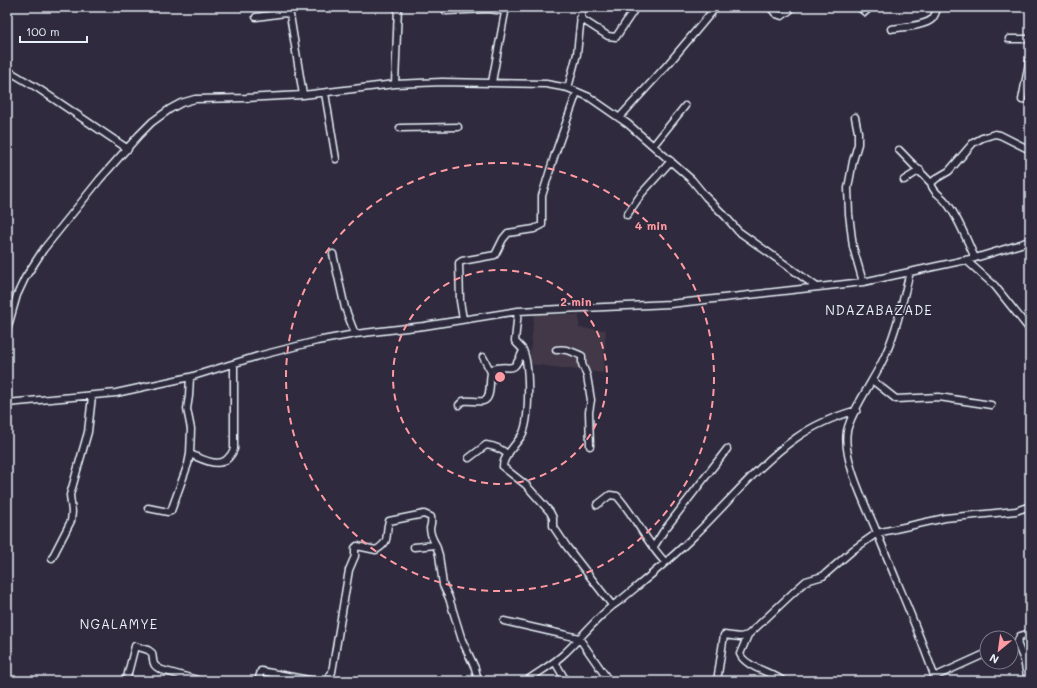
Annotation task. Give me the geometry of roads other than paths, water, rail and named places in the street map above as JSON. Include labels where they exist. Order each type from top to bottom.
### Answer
[{"type":"street","points":[[395,84],[398,7]]},
{"type":"street","points":[[568,88],[576,54],[582,7]]},
{"type":"street","points":[[580,18],[608,36],[616,37],[636,7]]},
{"type":"street","points":[[620,118],[716,7]]},
{"type":"street","points":[[770,7],[776,14],[782,16],[790,10]]},
{"type":"street","points":[[858,7],[865,12],[870,7]]},
{"type":"street","points":[[891,29],[918,25],[931,21],[938,7]]},
{"type":"street","points":[[446,11],[505,9],[492,82]]},
{"type":"street","points":[[256,17],[285,13],[290,15],[303,95]]},
{"type":"street","points":[[1009,39],[1030,39]]},
{"type":"street","points":[[1022,100],[1030,57]]},
{"type":"street","points":[[8,72],[39,89],[128,148]]},
{"type":"street","points":[[7,330],[17,295],[25,278],[43,250],[100,179],[152,122],[170,109],[181,103],[195,99],[303,95],[395,84],[442,82],[546,84],[568,88],[589,97],[620,118],[671,161],[692,180],[738,231],[817,288]]},
{"type":"street","points":[[325,92],[336,160]]},
{"type":"street","points":[[463,319],[460,301],[458,263],[462,261],[495,256],[503,238],[508,233],[534,229],[542,225],[542,196],[577,92]]},
{"type":"street","points":[[653,146],[685,106]]},
{"type":"street","points":[[855,117],[858,132],[858,144],[848,188],[849,214],[853,247],[863,282]]},
{"type":"street","points":[[400,128],[458,127]]},
{"type":"street","points":[[931,183],[949,172],[972,143],[982,138],[995,134],[1000,135],[1030,150]]},
{"type":"street","points":[[899,150],[931,183],[933,190],[937,195],[946,201],[975,258]]},
{"type":"street","points":[[627,215],[642,193],[671,161]]},
{"type":"street","points":[[904,180],[920,170]]},
{"type":"street","points":[[7,403],[132,391],[190,377],[258,356],[355,334],[424,326],[518,311],[670,304],[863,282],[975,258],[1030,240]]},
{"type":"street","points":[[333,254],[345,308],[355,334]]},
{"type":"street","points":[[966,260],[995,286],[1030,330]]},
{"type":"street","points":[[910,272],[891,340],[856,410],[848,430],[846,442],[848,458],[858,487],[922,641],[935,679],[979,658]]},
{"type":"street","points":[[518,311],[515,341],[523,351],[527,368],[528,381],[526,424],[522,435],[508,454],[503,467],[526,485],[550,512],[553,518],[554,529],[612,605]]},
{"type":"street","points":[[556,350],[570,350],[582,356],[582,364],[587,376],[591,400],[589,412],[590,446]]},
{"type":"street","points":[[516,366],[523,351]]},
{"type":"street","points":[[459,405],[463,401],[469,400],[477,402],[484,401],[489,395],[491,372],[483,357]]},
{"type":"street","points":[[190,454],[217,464],[230,457],[234,449],[234,364]]},
{"type":"street","points":[[491,372],[492,369],[497,368],[512,368],[516,366],[527,368]]},
{"type":"street","points":[[148,508],[168,512],[171,511],[188,464],[191,429],[187,409],[190,377]]},
{"type":"street","points":[[872,380],[896,399],[939,397],[991,405]]},
{"type":"street","points":[[52,558],[72,522],[70,495],[88,432],[92,396]]},
{"type":"street","points":[[526,681],[555,662],[612,605],[622,599],[694,537],[741,487],[786,445],[797,436],[830,420],[856,410]]},
{"type":"street","points":[[470,458],[486,445],[493,446],[508,454]]},
{"type":"street","points":[[653,548],[663,532],[727,449]]},
{"type":"street","points":[[597,505],[610,495],[617,496],[624,504],[653,548],[665,562]]},
{"type":"street","points":[[783,681],[772,674],[753,666],[742,658],[740,654],[748,635],[806,581],[824,576],[853,550],[877,533],[944,518],[1016,511],[1030,506]]},
{"type":"street","points":[[327,681],[332,672],[349,570],[355,556],[356,546],[376,550],[384,545],[388,536],[389,521],[424,514],[431,517],[431,536],[439,555],[443,585],[478,681]]},
{"type":"street","points":[[414,547],[436,545]]},
{"type":"street","points":[[504,621],[579,638],[609,681]]},
{"type":"street","points":[[1019,637],[1030,633]]},
{"type":"street","points":[[717,681],[724,636],[740,637],[748,635]]},
{"type":"street","points":[[125,681],[135,646],[148,650],[152,653],[153,662],[156,667],[168,672],[201,681]]},
{"type":"street","points":[[1019,652],[1024,660],[1029,681]]},
{"type":"street","points":[[555,662],[566,681]]},
{"type":"street","points":[[258,681],[261,671],[314,681]]},
{"type":"district","name":"NDAZABAZADE","points":[[879,309]]},
{"type":"district","name":"NGALAMYE","points":[[119,623]]}]
